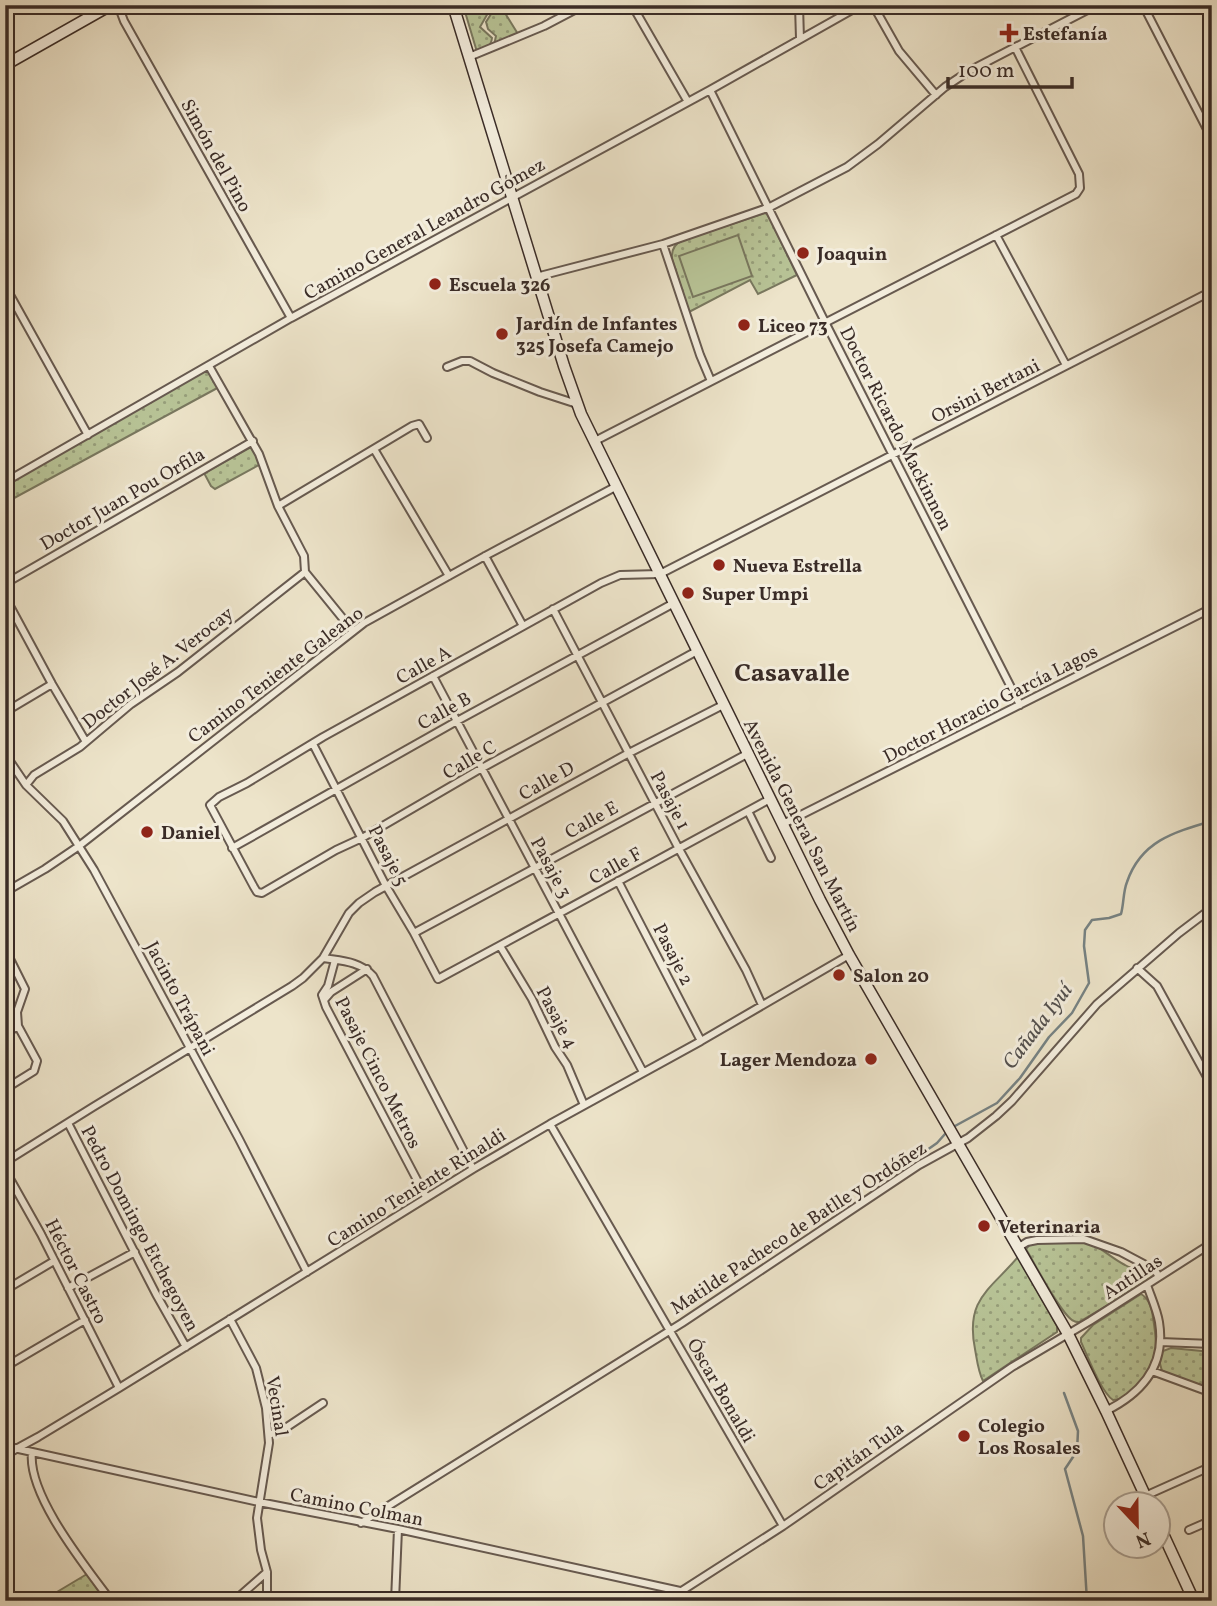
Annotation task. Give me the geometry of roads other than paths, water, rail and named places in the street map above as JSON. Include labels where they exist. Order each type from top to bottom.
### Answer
[{"type":"main road","points":[[5,65],[111,5]]},
{"type":"main road","name":"Avenida General San Martín","points":[[453,5],[577,404],[820,900],[849,955],[1068,1334],[1142,1490]]},
{"type":"main road","points":[[1172,1554],[1194,1601]]},
{"type":"street","name":"Simón del Pino","points":[[118,5],[124,21],[291,318]]},
{"type":"street","points":[[469,57],[540,28],[584,5]]},
{"type":"street","points":[[632,5],[688,102]]},
{"type":"street","points":[[799,5],[800,39]]},
{"type":"street","name":"Camino General Leandro Gómez","points":[[5,482],[291,318],[861,5]]},
{"type":"street","points":[[873,5],[899,51],[936,95]]},
{"type":"street","points":[[536,277],[663,244],[769,207],[847,167],[969,71],[1097,5]]},
{"type":"street","points":[[1143,5],[1212,139]]},
{"type":"street","points":[[595,441],[1076,194],[1080,188],[1079,174],[1015,47]]},
{"type":"street","name":"Doctor Ricardo Mackinnon","points":[[710,90],[1020,705]]},
{"type":"street","points":[[996,235],[1066,366]]},
{"type":"street","points":[[663,244],[710,381]]},
{"type":"street","points":[[5,286],[88,435]]},
{"type":"street","name":"Orsini Bertani","points":[[660,574],[1212,291]]},
{"type":"street","points":[[447,367],[470,361],[540,392],[577,404]]},
{"type":"street","points":[[209,366],[263,462],[278,506],[304,556],[305,572],[353,631]]},
{"type":"street","points":[[278,506],[412,426],[419,424],[427,438]]},
{"type":"street","name":"Doctor Juan Pou Orfila","points":[[6,584],[253,441]]},
{"type":"street","points":[[374,449],[449,576]]},
{"type":"street","name":"Camino Teniente Galeano","points":[[5,892],[46,869],[79,846],[353,631],[392,607],[617,486]]},
{"type":"street","points":[[485,556],[523,626]]},
{"type":"street","name":"Doctor José A. Verocay","points":[[26,785],[34,775],[86,742],[131,704],[178,673],[305,572]]},
{"type":"street","name":"Calle A","points":[[232,848],[210,805],[219,797],[601,583],[620,575],[660,574]]},
{"type":"street","points":[[5,597],[86,742]]},
{"type":"street","name":"Calle B","points":[[232,848],[674,603]]},
{"type":"street","name":"Doctor Horacio García Lagos","points":[[783,824],[1212,608]]},
{"type":"street","name":"Pasaje 1","points":[[553,609],[762,1005]]},
{"type":"street","name":"Calle C","points":[[232,848],[257,892],[266,891],[482,768],[697,651]]},
{"type":"street","name":"Pasaje 3","points":[[433,676],[643,1072]]},
{"type":"street","points":[[5,712],[52,684]]},
{"type":"street","name":"Calle D","points":[[5,1162],[303,978],[323,958],[349,913],[359,903],[508,818],[723,705]]},
{"type":"street","name":"Pasaje 5","points":[[313,744],[386,886],[438,979]]},
{"type":"street","name":"Jacinto Trápani","points":[[5,754],[26,785],[63,821],[79,846],[239,1139],[307,1272]]},
{"type":"street","name":"Calle E","points":[[414,933],[747,754]]},
{"type":"street","name":"Calle F","points":[[438,979],[770,799]]},
{"type":"street","points":[[748,811],[771,858]]},
{"type":"street","name":"Pasaje 2","points":[[618,881],[701,1041]]},
{"type":"street","name":"Matilde Pacheco de Batlle y Ordóñez","points":[[361,1523],[669,1330],[919,1165],[977,1132],[1005,1108],[1089,1012],[1137,968],[1212,908]]},
{"type":"street","name":"Pasaje 4","points":[[500,946],[567,1065],[584,1105]]},
{"type":"street","points":[[5,949],[25,989],[18,1006],[18,1026],[37,1061],[34,1071],[5,1089]]},
{"type":"street","name":"Camino Teniente Rinaldi","points":[[5,1455],[119,1388],[473,1169],[849,955]]},
{"type":"street","points":[[323,958],[355,963],[367,969],[373,976],[473,1169]]},
{"type":"street","name":"Pasaje Cinco Metros","points":[[335,960],[328,986],[322,995],[326,1007],[426,1197]]},
{"type":"street","points":[[1137,968],[1157,986],[1212,1086]]},
{"type":"street","points":[[324,1000],[331,992],[367,969]]},
{"type":"street","points":[[5,1034],[18,1026]]},
{"type":"street","name":"Pedro Domingo Etchegoyen","points":[[68,1123],[186,1347]]},
{"type":"street","name":"Óscar Bonaldi","points":[[550,1124],[783,1526]]},
{"type":"street","name":"Héctor Castro","points":[[5,1170],[119,1388]]},
{"type":"street","points":[[1019,1247],[1037,1240],[1084,1238],[1121,1252],[1155,1270],[1159,1277]]},
{"type":"street","name":"Antillas","points":[[1068,1334],[1212,1243]]},
{"type":"street","points":[[68,1288],[135,1252]]},
{"type":"street","points":[[5,1290],[54,1261]]},
{"type":"street","points":[[1106,1411],[1128,1399],[1143,1385],[1157,1356],[1160,1332],[1157,1313],[1147,1285]]},
{"type":"street","name":"Vecinal","points":[[230,1319],[256,1368],[266,1408],[269,1443],[257,1518],[267,1572],[267,1601]]},
{"type":"street","points":[[10,1364],[85,1320]]},
{"type":"street","name":"Capitán Tula","points":[[666,1601],[783,1526],[997,1377],[1068,1334]]},
{"type":"street","points":[[1160,1342],[1212,1345]]},
{"type":"street","points":[[1152,1371],[1212,1393]]},
{"type":"street","points":[[269,1435],[287,1427],[323,1403]]},
{"type":"street","name":"Camino Colman","points":[[5,1446],[680,1591],[701,1601]]},
{"type":"street","points":[[32,1452],[32,1472],[47,1506],[111,1601]]},
{"type":"street","points":[[1166,1490],[1212,1466]]},
{"type":"street","points":[[1189,1530],[1212,1520]]},
{"type":"street","points":[[395,1601],[398,1530]]},
{"type":"street","points":[[234,1601],[267,1572]]},
{"type":"waterway","name":"Cañada Iyuí","points":[[955,1126],[997,1103],[1020,1078],[1049,1037],[1072,1013],[1089,983],[1084,946],[1085,930],[1092,920],[1121,914],[1127,882],[1141,857],[1160,840],[1212,821]]},
{"type":"waterway","name":"Cañada Iyuí","points":[[910,1162],[945,1134]]},
{"type":"waterway","points":[[1064,1393],[1078,1431],[1077,1451],[1065,1469],[1083,1536],[1087,1601]]},
{"type":"place","name":"Estefanía","points":[[1009,33]]},
{"type":"place","name":"Joaquin","points":[[803,253]]},
{"type":"place","name":"Escuela 326","points":[[435,284]]},
{"type":"place","name":"Liceo 73","points":[[744,325]]},
{"type":"place","name":"Jardín de Infantes 325 Josefa Camejo","points":[[502,334]]},
{"type":"place","name":"Nueva Estrella","points":[[719,565]]},
{"type":"place","name":"Super Umpi","points":[[688,593]]},
{"type":"place","name":"Daniel","points":[[147,832]]},
{"type":"place","name":"Salon 20","points":[[839,975]]},
{"type":"place","name":"Lager Mendoza","points":[[871,1059]]},
{"type":"place","name":"Veterinaria","points":[[984,1226]]},
{"type":"place","name":"Colegio Los Rosales","points":[[964,1436]]},
{"type":"district","name":"Casavalle","points":[[792,672]]}]
